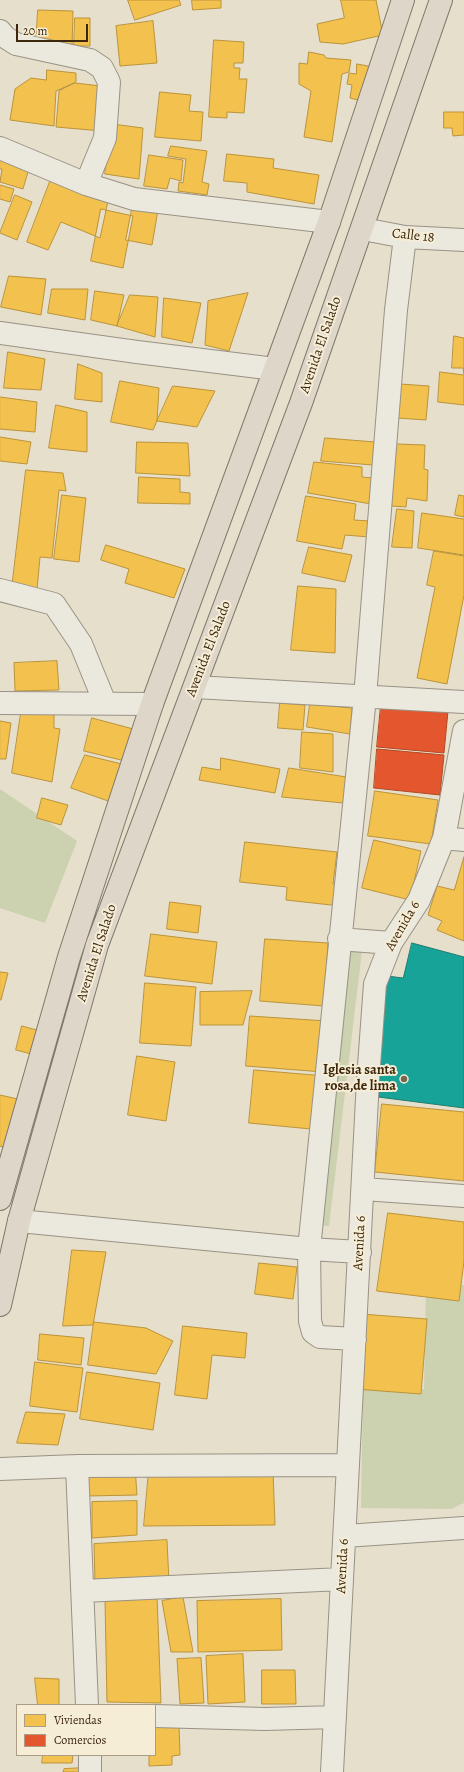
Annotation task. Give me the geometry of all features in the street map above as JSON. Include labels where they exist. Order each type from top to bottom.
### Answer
[{"type":"main road","name":"Avenida El Salado","points":[[2,1185],[69,958],[152,704],[329,222],[403,0]]},
{"type":"main road","name":"Avenida El Salado","points":[[0,1305],[20,1222],[97,944],[195,688],[301,403],[441,0]]},
{"type":"street","points":[[0,31],[6,38],[16,44],[90,60],[102,68],[109,82],[106,138],[86,184]]},
{"type":"street","points":[[0,148],[86,184],[134,199],[329,222]]},
{"type":"street","name":"Calle 18","points":[[362,229],[405,237],[464,240]]},
{"type":"street","points":[[355,1339],[320,1337],[313,1332],[310,1321],[309,1249],[320,1154],[365,697],[396,310],[405,237]]},
{"type":"street","points":[[0,333],[275,369]]},
{"type":"street","points":[[0,590],[54,604],[81,644],[105,703]]},
{"type":"street","points":[[195,688],[464,702]]},
{"type":"street","points":[[0,703],[152,704]]},
{"type":"street","name":"Avenida 6","points":[[332,1772],[368,1079],[375,990],[391,943],[419,900],[454,839],[464,731]]},
{"type":"street","points":[[340,939],[391,943]]},
{"type":"street","points":[[363,1189],[464,1196]]},
{"type":"street","points":[[20,1222],[309,1249],[360,1252]]},
{"type":"street","points":[[0,1469],[77,1466],[348,1465]]},
{"type":"street","points":[[77,1466],[87,1704]]},
{"type":"street","points":[[345,1536],[464,1528]]},
{"type":"street","points":[[83,1591],[342,1579]]},
{"type":"street","points":[[156,1716],[265,1719],[335,1717]]},
{"type":"street","points":[[90,1756],[90,1772]]},
{"type":"green space","points":[[0,789],[77,841],[45,923],[0,908]]},
{"type":"green space","points":[[346,949],[362,951],[329,1226],[314,1225]]},
{"type":"green space","points":[[426,1284],[464,1285],[464,1503],[451,1509],[361,1508],[363,1388],[424,1389]]},
{"type":"building: Viviendas","points":[[128,0],[179,0],[181,5],[135,20]]},
{"type":"building: Viviendas","points":[[192,0],[221,0],[221,8],[193,10]]},
{"type":"building: Viviendas","points":[[341,0],[376,0],[383,35],[343,44],[320,42],[317,24],[344,18]]},
{"type":"building: Viviendas","points":[[38,10],[73,11],[72,46],[36,45]]},
{"type":"building: Viviendas","points":[[75,18],[90,18],[90,46],[74,46]]},
{"type":"building: Viviendas","points":[[153,21],[157,63],[120,66],[116,26]]},
{"type":"building: Viviendas","points":[[214,40],[244,42],[243,63],[234,63],[234,68],[240,68],[239,79],[247,79],[244,113],[227,112],[227,118],[209,117]]},
{"type":"building: Viviendas","points":[[309,52],[324,55],[326,58],[351,60],[349,72],[342,74],[332,142],[304,137],[311,91],[299,84],[299,63],[307,64]]},
{"type":"building: Viviendas","points":[[357,64],[379,68],[369,103],[350,98],[352,85],[347,84],[349,73],[356,74]]},
{"type":"building: Viviendas","points":[[47,70],[76,73],[76,82],[56,91],[54,126],[10,120],[15,89],[31,78],[46,80]]},
{"type":"building: Viviendas","points":[[75,83],[101,86],[102,131],[56,127],[59,91]]},
{"type":"building: Viviendas","points":[[160,92],[191,95],[189,111],[203,112],[201,141],[155,137]]},
{"type":"building: Viviendas","points":[[444,112],[464,112],[464,135],[453,136],[452,128],[444,128]]},
{"type":"building: Viviendas","points":[[112,124],[143,128],[139,179],[105,174]]},
{"type":"building: Viviendas","points":[[171,146],[207,151],[202,182],[209,184],[207,195],[178,191],[179,182],[183,183],[186,159],[168,156]]},
{"type":"building: Viviendas","points":[[227,154],[274,159],[273,168],[319,175],[314,204],[247,192],[247,183],[224,181]]},
{"type":"building: Viviendas","points":[[149,155],[183,160],[181,181],[170,178],[167,189],[144,186]]},
{"type":"building: Viviendas","points":[[0,158],[30,165],[23,189],[0,182],[2,169],[0,169]]},
{"type":"building: Viviendas","points":[[51,179],[108,201],[100,238],[61,222],[48,250],[27,242]]},
{"type":"building: Viviendas","points":[[0,185],[14,189],[10,202],[0,199]]},
{"type":"building: Viviendas","points":[[15,195],[32,202],[17,240],[0,233]]},
{"type":"building: Viviendas","points":[[133,204],[158,210],[152,245],[126,240]]},
{"type":"building: Viviendas","points":[[101,209],[133,216],[123,268],[91,261]]},
{"type":"building: Viviendas","points":[[9,276],[46,279],[41,315],[1,307]]},
{"type":"building: Viviendas","points":[[52,289],[88,289],[85,320],[48,313]]},
{"type":"building: Viviendas","points":[[95,291],[124,295],[117,326],[91,320]]},
{"type":"building: Viviendas","points":[[248,293],[229,351],[205,345],[208,301]]},
{"type":"building: Viviendas","points":[[130,295],[158,297],[155,337],[117,326]]},
{"type":"building: Viviendas","points":[[164,298],[201,303],[192,343],[162,337]]},
{"type":"building: Viviendas","points":[[454,336],[464,338],[464,374],[463,368],[452,368]]},
{"type":"building: Viviendas","points":[[8,352],[45,359],[41,390],[4,388]]},
{"type":"building: Viviendas","points":[[78,364],[102,373],[102,402],[75,399]]},
{"type":"building: Viviendas","points":[[440,372],[464,375],[464,405],[438,402]]},
{"type":"building: Viviendas","points":[[120,381],[159,388],[157,421],[153,430],[111,422]]},
{"type":"building: Viviendas","points":[[400,384],[429,386],[426,420],[397,418]]},
{"type":"building: Viviendas","points":[[173,386],[215,391],[197,427],[157,421]]},
{"type":"building: Viviendas","points":[[0,397],[37,402],[35,432],[0,429]]},
{"type":"building: Viviendas","points":[[56,405],[87,412],[87,452],[49,448]]},
{"type":"building: Viviendas","points":[[0,437],[31,442],[27,464],[0,461]]},
{"type":"building: Viviendas","points":[[325,438],[375,442],[373,465],[321,461]]},
{"type":"building: Viviendas","points":[[137,442],[188,443],[190,476],[136,473]]},
{"type":"building: Viviendas","points":[[397,444],[425,445],[424,469],[428,470],[427,501],[407,498],[406,507],[391,506]]},
{"type":"building: Viviendas","points":[[314,462],[362,467],[362,477],[373,478],[371,504],[308,493]]},
{"type":"building: Viviendas","points":[[26,470],[63,473],[66,491],[59,490],[52,558],[40,557],[37,590],[12,588]]},
{"type":"building: Viviendas","points":[[139,477],[180,479],[180,492],[190,493],[190,504],[138,503]]},
{"type":"building: Viviendas","points":[[62,495],[86,498],[79,562],[54,559]]},
{"type":"building: Viviendas","points":[[459,495],[464,496],[464,517],[455,515]]},
{"type":"building: Viviendas","points":[[306,496],[356,504],[354,520],[370,521],[369,537],[345,535],[342,549],[297,541]]},
{"type":"building: Viviendas","points":[[397,509],[414,511],[412,548],[392,547]]},
{"type":"building: Viviendas","points":[[422,513],[464,519],[464,555],[418,548]]},
{"type":"building: Viviendas","points":[[106,545],[185,569],[174,598],[125,583],[129,569],[101,560]]},
{"type":"building: Viviendas","points":[[309,547],[352,555],[345,582],[302,573]]},
{"type":"building: Viviendas","points":[[434,551],[464,556],[464,595],[447,684],[417,678],[435,587],[427,585]]},
{"type":"building: Viviendas","points":[[298,586],[336,589],[335,653],[291,650]]},
{"type":"building: Viviendas","points":[[57,661],[59,690],[15,691],[14,663]]},
{"type":"building: Viviendas","points":[[280,703],[305,705],[303,730],[278,728]]},
{"type":"building: Viviendas","points":[[310,704],[352,708],[350,734],[307,727]]},
{"type":"building: Viviendas","points":[[21,713],[54,713],[54,728],[60,729],[52,782],[12,773]]},
{"type":"building: Viviendas","points":[[92,718],[137,730],[125,761],[84,751]]},
{"type":"building: Viviendas","points":[[0,721],[11,723],[6,759],[0,759]]},
{"type":"building: Viviendas","points":[[302,732],[333,734],[333,772],[300,768]]},
{"type":"building: Viviendas","points":[[85,755],[126,765],[111,802],[71,788]]},
{"type":"building: Viviendas","points":[[221,758],[280,769],[275,793],[199,780],[202,767],[220,770]]},
{"type":"building: Viviendas","points":[[289,768],[353,778],[343,803],[282,797]]},
{"type":"building: Viviendas","points":[[375,791],[438,800],[431,844],[368,836]]},
{"type":"building: Viviendas","points":[[42,798],[68,805],[61,825],[37,818]]},
{"type":"building: Viviendas","points":[[374,840],[421,851],[410,900],[362,888]]},
{"type":"building: Viviendas","points":[[245,842],[337,852],[333,884],[343,885],[340,906],[286,900],[287,887],[240,882]]},
{"type":"building: Viviendas","points":[[464,857],[464,941],[437,930],[442,921],[428,915],[437,886],[454,890]]},
{"type":"building: Viviendas","points":[[170,902],[201,906],[198,933],[167,929]]},
{"type":"building: Viviendas","points":[[151,934],[217,942],[212,984],[145,976]]},
{"type":"building: Viviendas","points":[[265,939],[328,943],[324,1006],[260,1001]]},
{"type":"building: Viviendas","points":[[0,972],[8,973],[1,1000],[0,1000]]},
{"type":"building: Viviendas","points":[[145,983],[196,987],[191,1046],[140,1043]]},
{"type":"building: Viviendas","points":[[252,991],[243,1025],[200,1025],[200,992]]},
{"type":"building: Viviendas","points":[[250,1016],[327,1021],[323,1072],[246,1066]]},
{"type":"building: Viviendas","points":[[22,1026],[40,1031],[35,1055],[16,1050]]},
{"type":"building: Viviendas","points":[[137,1056],[175,1062],[166,1121],[128,1115]]},
{"type":"building: Viviendas","points":[[254,1070],[326,1076],[321,1130],[249,1123]]},
{"type":"building: Viviendas","points":[[0,1095],[22,1100],[9,1149],[0,1146]]},
{"type":"building: Viviendas","points":[[382,1104],[464,1112],[464,1181],[375,1172]]},
{"type":"building: Viviendas","points":[[388,1213],[464,1222],[464,1261],[459,1301],[377,1291]]},
{"type":"building: Viviendas","points":[[72,1250],[106,1252],[93,1325],[63,1326]]},
{"type":"building: Viviendas","points":[[259,1263],[297,1267],[293,1299],[255,1294]]},
{"type":"building: Viviendas","points":[[361,1314],[427,1319],[421,1394],[355,1389]]},
{"type":"building: Viviendas","points":[[94,1322],[146,1328],[173,1341],[156,1374],[88,1365]]},
{"type":"building: Viviendas","points":[[183,1326],[247,1333],[245,1358],[212,1355],[207,1399],[175,1395]]},
{"type":"building: Viviendas","points":[[40,1334],[84,1338],[81,1365],[38,1360]]},
{"type":"building: Viviendas","points":[[35,1362],[83,1368],[77,1412],[30,1406]]},
{"type":"building: Viviendas","points":[[87,1372],[160,1383],[153,1430],[80,1419]]},
{"type":"building: Viviendas","points":[[26,1412],[65,1414],[58,1445],[17,1443]]},
{"type":"building: Viviendas","points":[[135,1467],[137,1495],[87,1496],[86,1468]]},
{"type":"building: Viviendas","points":[[149,1470],[273,1471],[275,1525],[144,1526]]},
{"type":"building: Viviendas","points":[[137,1501],[137,1535],[92,1538],[92,1502]]},
{"type":"building: Viviendas","points":[[167,1540],[169,1582],[95,1583],[94,1544]]},
{"type":"building: Viviendas","points":[[157,1596],[161,1703],[107,1702],[105,1599]]},
{"type":"building: Viviendas","points":[[183,1597],[193,1652],[171,1652],[162,1601]]},
{"type":"building: Viviendas","points":[[281,1599],[282,1650],[198,1652],[197,1601]]},
{"type":"building: Viviendas","points":[[243,1654],[245,1702],[208,1704],[206,1656]]},
{"type":"building: Viviendas","points":[[201,1658],[204,1703],[180,1704],[177,1659]]},
{"type":"building: Viviendas","points":[[262,1670],[295,1670],[296,1704],[262,1704]]},
{"type":"building: Viviendas","points":[[35,1678],[59,1679],[59,1704],[38,1704]]},
{"type":"building: Viviendas","points":[[179,1724],[180,1755],[172,1756],[172,1765],[149,1766],[149,1756],[156,1756],[156,1725]]},
{"type":"building: Viviendas","points":[[43,1756],[73,1756],[72,1763],[42,1763]]},
{"type":"building: Viviendas","points":[[83,1768],[82,1772],[63,1772],[64,1769]]},
{"type":"building: Comercios","points":[[381,705],[448,711],[444,753],[377,747]]},
{"type":"building: Comercios","points":[[377,749],[444,755],[440,795],[374,788]]},
{"type":"building: Público","points":[[412,943],[464,957],[464,1108],[378,1097],[381,1061],[370,1058],[387,976],[403,978]]},
{"type":"place","name":"Iglesia santa rosa,de lima","points":[[404,1079]]}]
